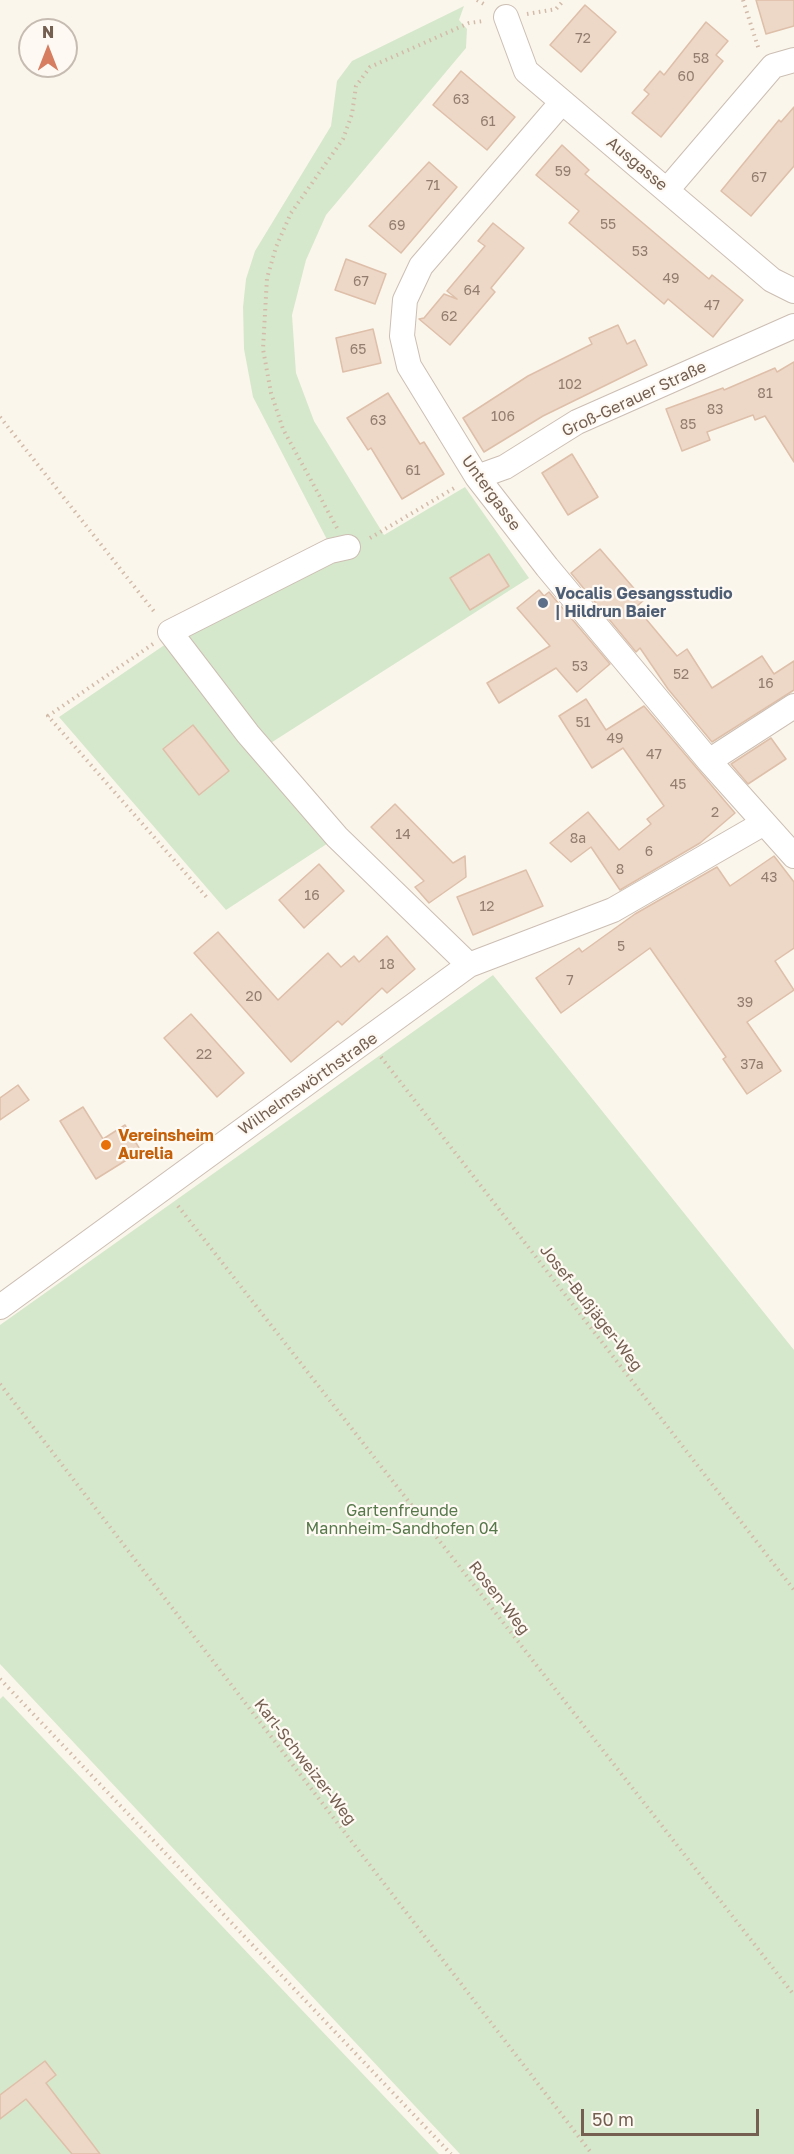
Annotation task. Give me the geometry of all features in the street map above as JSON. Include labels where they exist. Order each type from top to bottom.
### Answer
[{"type":"street","name":"Ausgasse","points":[[506,17],[526,71],[772,280],[794,291]]},
{"type":"street","points":[[667,190],[784,63]]},
{"type":"street","name":"Untergasse","points":[[562,102],[421,266],[405,300],[402,336],[409,366],[477,477],[547,567],[709,761],[794,856]]},
{"type":"street","name":"Groß-Gerauer Straße","points":[[477,477],[505,467],[577,422],[794,326]]},
{"type":"street","points":[[348,547],[330,551],[170,632],[248,734],[337,837],[469,965]]},
{"type":"street","points":[[709,761],[794,706]]},
{"type":"street","name":"Wilhelmswörthstraße","points":[[0,1307],[368,1041],[469,965],[613,910],[764,823]]},
{"type":"path","points":[[477,477],[462,483],[360,544],[348,547],[283,429],[271,393],[263,349],[267,278],[276,247],[291,213],[343,140],[352,114],[356,87],[370,67],[469,23],[556,9],[564,0]]},
{"type":"path","points":[[743,0],[758,49],[784,63]]},
{"type":"path","points":[[0,417],[170,632],[48,716],[209,900]]},
{"type":"path","name":"Josef-Bußjäger-Weg","points":[[368,1041],[794,1590]]},
{"type":"path","name":"Rosen-Weg","points":[[163,1187],[794,1995]]},
{"type":"path","name":"Karl-Schweizer-Weg","points":[[0,1384],[592,2154]]},
{"type":"path","points":[[0,1679],[451,2154]]},
{"type":"green space","points":[[464,6],[459,20],[467,29],[466,48],[326,215],[306,260],[292,315],[296,373],[314,421],[384,535],[465,487],[529,578],[266,746],[342,834],[226,910],[59,717],[182,633],[335,555],[253,397],[244,349],[243,307],[246,279],[255,251],[331,126],[337,81],[352,61]]},
{"type":"green space","name":"Gartenfreunde Mannheim-Sandhofen 04","points":[[493,975],[794,1350],[794,2154],[460,2154],[0,1664],[0,1325]]},
{"type":"green space","points":[[3,1696],[439,2154],[0,2154],[0,1699]]},
{"type":"building","points":[[756,0],[794,0],[794,26],[766,34]]},
{"type":"building","points":[[585,5],[616,32],[581,72],[550,45]]},
{"type":"building","points":[[706,22],[728,41],[716,55],[723,61],[661,137],[632,113],[649,94],[644,90],[660,71],[664,75]]},
{"type":"building","points":[[461,71],[515,117],[487,150],[433,105]]},
{"type":"building","points":[[794,107],[794,166],[751,216],[721,191],[779,120],[781,122]]},
{"type":"building","points":[[562,145],[589,170],[585,174],[709,279],[712,275],[743,300],[713,337],[668,299],[664,304],[569,223],[579,211],[536,175]]},
{"type":"building","points":[[429,162],[457,187],[401,253],[369,226]]},
{"type":"building","points":[[493,223],[524,248],[491,288],[495,292],[450,345],[419,319],[424,318],[444,294],[457,299],[447,291],[485,246],[478,241]]},
{"type":"building","points":[[346,259],[386,274],[375,304],[335,290]]},
{"type":"building","points":[[618,325],[627,344],[635,340],[647,365],[543,416],[484,452],[463,418],[528,376],[592,344],[589,338]]},
{"type":"building","points":[[373,329],[381,363],[343,372],[336,338]]},
{"type":"building","points":[[794,362],[794,462],[765,416],[755,420],[753,415],[707,432],[710,440],[682,451],[666,409],[723,388],[724,390],[775,368],[777,372]]},
{"type":"building","points":[[388,393],[420,444],[424,442],[444,474],[402,499],[371,448],[368,450],[347,418]]},
{"type":"building","points":[[572,454],[598,497],[568,515],[542,473]]},
{"type":"building","points":[[600,549],[644,600],[636,607],[677,656],[687,649],[712,688],[762,656],[774,674],[794,661],[794,690],[712,742],[668,689],[640,648],[636,652],[571,573]]},
{"type":"building","points":[[489,554],[509,586],[470,610],[450,578]]},
{"type":"building","points":[[539,590],[544,596],[549,592],[610,664],[577,692],[556,668],[499,703],[487,683],[550,646],[517,608]]},
{"type":"building","points":[[586,699],[606,730],[644,706],[735,813],[700,843],[620,890],[591,847],[571,862],[550,843],[588,812],[619,850],[651,824],[647,819],[664,806],[623,748],[592,768],[559,716]]},
{"type":"building","points":[[193,725],[229,771],[199,795],[163,749]]},
{"type":"building","points":[[771,738],[786,759],[748,784],[731,764]]},
{"type":"building","points":[[395,804],[453,863],[465,856],[466,877],[429,903],[415,887],[424,881],[371,827]]},
{"type":"building","points":[[774,856],[794,882],[794,948],[775,961],[794,990],[747,1022],[781,1071],[747,1094],[723,1059],[726,1057],[650,948],[561,1013],[536,978],[579,948],[582,952],[635,914],[717,867],[730,886]]},
{"type":"building","points":[[319,864],[344,891],[304,928],[279,900]]},
{"type":"building","points":[[526,870],[543,906],[473,935],[457,897]]},
{"type":"building","points":[[218,932],[278,1000],[328,953],[341,967],[354,956],[359,962],[387,936],[415,969],[387,993],[382,988],[342,1025],[338,1021],[291,1062],[194,953]]},
{"type":"building","points":[[191,1014],[244,1073],[217,1097],[164,1038]]},
{"type":"building","points":[[18,1085],[29,1100],[0,1120],[0,1098]]},
{"type":"building","name":"Vereinsheim Aurelia","points":[[83,1107],[103,1139],[125,1125],[141,1151],[96,1179],[60,1121]]},
{"type":"building","points":[[45,2061],[56,2075],[46,2083],[100,2154],[72,2154],[26,2099],[0,2119],[0,2095]]},
{"type":"place","name":"Vocalis Gesangsstudio | Hildrun Baier","points":[[543,603]]},
{"type":"place","name":"Vereinsheim Aurelia","points":[[106,1145]]}]
